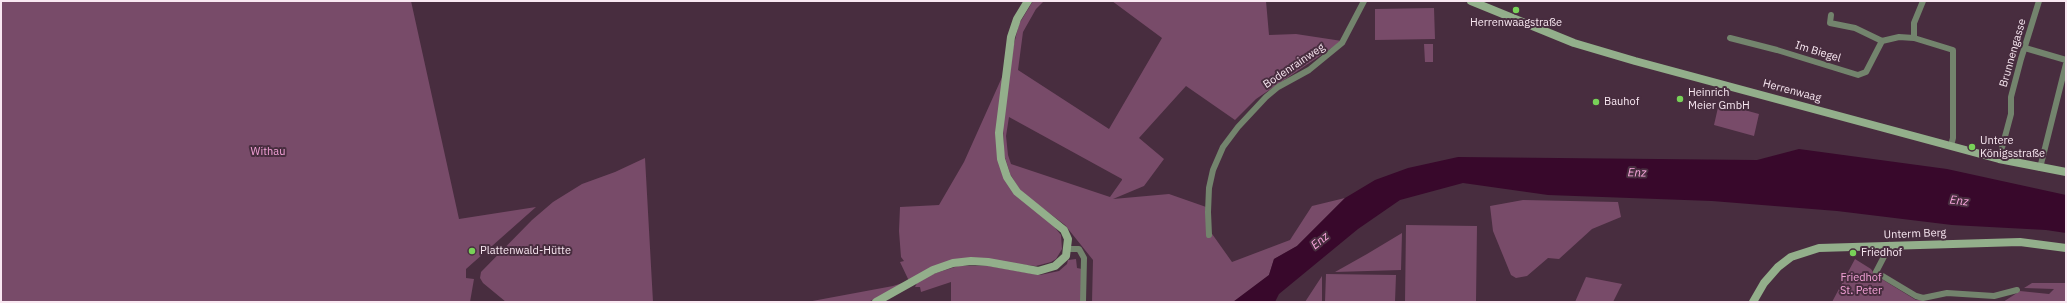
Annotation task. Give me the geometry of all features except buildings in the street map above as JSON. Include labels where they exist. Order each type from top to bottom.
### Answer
[{"type":"main road","points":[[876,302],[933,270],[953,263],[983,262],[1028,270],[1043,270],[1059,264],[1066,256],[1068,249],[1068,238],[1064,230],[1017,192],[1008,177],[1001,159],[999,133],[1012,37],[1017,19],[1028,1]]},
{"type":"main road","name":"Herrenwaag","points":[[1471,1],[1574,43],[1635,61],[1999,159],[2066,172]]},
{"type":"main road","name":"Unterm Berg","points":[[1753,302],[1771,274],[1791,257],[1814,249],[1831,247],[2020,242],[2066,248]]},
{"type":"street","name":"Bodenrainweg","points":[[1209,235],[1209,188],[1213,170],[1223,147],[1238,127],[1266,97],[1278,87],[1309,70],[1342,43],[1364,1]]},
{"type":"street","points":[[1914,38],[1914,23],[1923,1]]},
{"type":"street","name":"Brunnengasse","points":[[1999,159],[2011,114],[2011,97],[2040,1]]},
{"type":"street","points":[[1830,15],[1830,23],[1855,28],[1882,41],[1899,37],[1914,38],[1953,50],[1953,138],[1951,146]]},
{"type":"street","name":"Im Biegel","points":[[1730,38],[1777,50],[1858,75],[1866,72],[1882,41]]},
{"type":"street","points":[[2025,48],[2066,60]]},
{"type":"street","points":[[2040,168],[2066,64]]},
{"type":"street","points":[[1890,246],[1876,272],[1923,300],[1947,293],[1994,296],[2017,290]]},
{"type":"street","points":[[1068,249],[1079,249],[1084,258],[1083,302]]},
{"type":"green space","name":"Withau","points":[[1,1],[411,1],[459,219],[536,207],[466,269],[466,278],[474,279],[470,302],[1,302]]},
{"type":"green space","points":[[1033,1],[1044,1],[1036,9],[1023,32],[1018,70],[1109,129],[1162,38],[1112,1],[1266,1],[1269,35],[1296,34],[1342,41],[1256,99],[1235,120],[1186,86],[1139,138],[1164,159],[1144,186],[1113,199],[1169,194],[1209,208],[1210,231],[1232,262],[1290,240],[1312,206],[1345,198],[1297,246],[1274,259],[1269,275],[1233,302],[1092,302],[1093,260],[1065,225],[1021,192],[1009,172],[1004,155],[1003,125],[1013,48],[1019,24]],"holes":[[[1009,117],[1122,179],[1110,197],[1011,164],[1008,155],[1006,136]]]},
{"type":"green space","points":[[1434,8],[1435,39],[1375,40],[1375,9]]},
{"type":"green space","points":[[1424,44],[1433,44],[1433,62],[1425,62]]},
{"type":"green space","points":[[1003,75],[997,132],[1017,196],[1052,224],[1061,235],[1062,249],[1056,259],[1036,266],[965,259],[870,301],[807,302],[893,286],[909,281],[900,262],[904,261],[901,257],[899,231],[900,207],[939,205],[964,162]]},
{"type":"green space","points":[[1719,103],[1759,114],[1754,136],[1714,125]]},
{"type":"green space","points":[[645,158],[653,302],[506,302],[483,283],[480,278],[481,272],[532,220],[553,202],[582,184],[615,172]]},
{"type":"green space","points":[[1523,200],[1618,202],[1621,217],[1592,229],[1559,259],[1548,258],[1527,276],[1516,278],[1511,275],[1493,231],[1490,206]]},
{"type":"green space","points":[[1406,225],[1477,226],[1476,302],[1405,302]]},
{"type":"green space","points":[[1402,233],[1401,270],[1335,272],[1367,254]]},
{"type":"green space","points":[[1076,259],[1077,268],[1082,269],[1081,302],[951,302],[951,282],[921,292],[920,287],[915,287],[917,283],[930,275],[958,266],[989,266],[1040,275],[1059,271],[1067,264],[1068,260]]},
{"type":"green space","name":"Friedhof St. Peter","points":[[1855,259],[1871,269],[1875,275],[1916,300],[1922,300],[1922,302],[1832,302]]},
{"type":"green space","points":[[1326,274],[1396,275],[1395,302],[1325,302]]},
{"type":"green space","points":[[1322,276],[1322,302],[1305,302]]},
{"type":"green space","points":[[1586,277],[1622,284],[1613,302],[1575,302]]},
{"type":"green space","points":[[2032,283],[2066,283],[2066,302],[2003,302],[2020,291],[2049,294],[2054,289],[2024,288]]},
{"type":"water","name":"Enz","points":[[1799,149],[1947,169],[2066,195],[2066,233],[2046,230],[1952,225],[1837,211],[1712,201],[1548,195],[1463,183],[1400,200],[1358,229],[1279,294],[1275,302],[1233,302],[1269,275],[1274,259],[1297,246],[1345,198],[1375,180],[1408,168],[1458,157],[1757,160]]},
{"type":"place","name":"Herrenwaagstraße","points":[[1516,10]]},
{"type":"place","name":"Heinrich Meier GmbH","points":[[1680,99]]},
{"type":"place","name":"Bauhof","points":[[1596,102]]},
{"type":"place","name":"Untere Königsstraße","points":[[1972,147]]},
{"type":"place","name":"Plattenwald-Hütte","points":[[472,251]]},
{"type":"place","name":"Friedhof","points":[[1853,253]]}]
